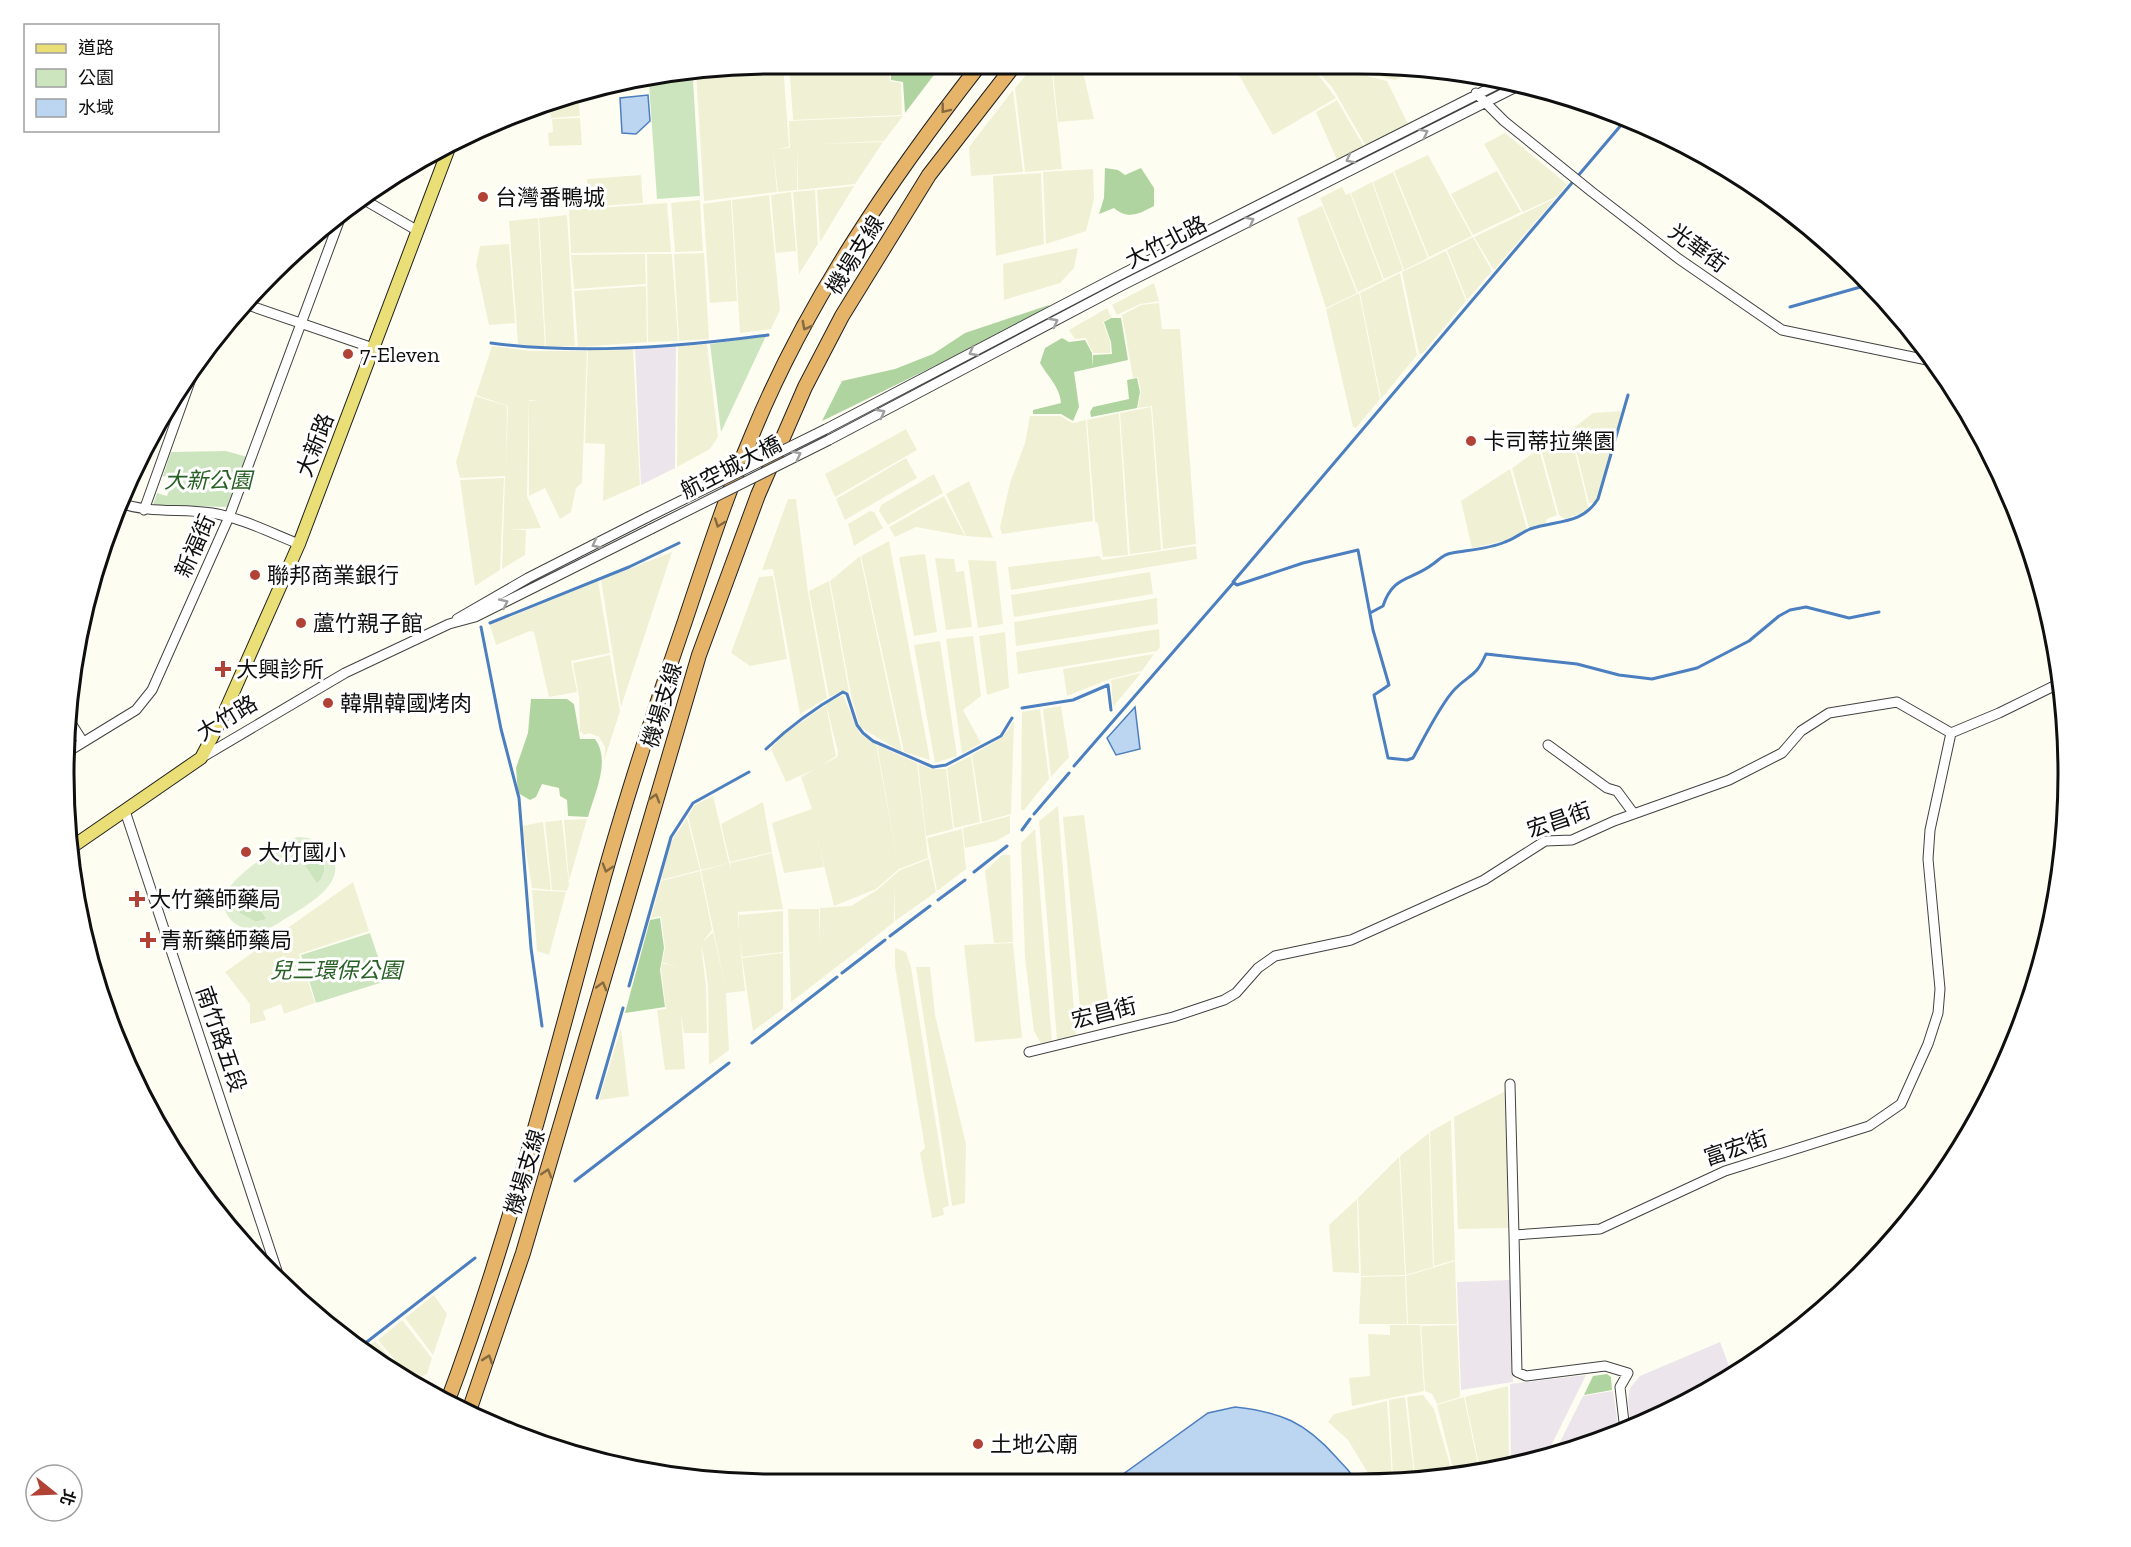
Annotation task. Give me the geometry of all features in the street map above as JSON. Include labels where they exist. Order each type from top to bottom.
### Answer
[{"type":"highway","name":"機場支線","points":[[450,1394],[501,1251],[595,909],[634,777],[706,557],[752,433],[829,283],[875,209],[930,129],[972,74]]},
{"type":"highway","name":"機場支線","points":[[471,1404],[526,1242],[699,655],[758,495],[806,387],[842,316],[929,175],[1007,74]]},
{"type":"main road","name":"大新路","points":[[201,758],[221,720],[299,544],[446,155]]},
{"type":"main road","name":"大竹路","points":[[77,843],[201,758]]},
{"type":"street","name":"大竹北路","points":[[826,429],[1118,276],[1491,86]]},
{"type":"street","name":"大竹北路","points":[[830,440],[1123,285],[1510,90]]},
{"type":"street","name":"光華街","points":[[1476,93],[1556,163],[1643,231],[1782,330],[1921,359]]},
{"type":"street","points":[[369,203],[418,231]]},
{"type":"street","name":"新福街","points":[[75,747],[136,710],[152,690],[229,517],[336,227]]},
{"type":"street","points":[[252,307],[374,348]]},
{"type":"street","points":[[144,510],[186,393]]},
{"type":"street","name":"航空城大橋","points":[[648,517],[826,429]]},
{"type":"street","name":"航空城大橋","points":[[651,529],[830,440]]},
{"type":"street","points":[[127,505],[144,510],[208,513],[229,517],[299,544]]},
{"type":"street","name":"大竹路","points":[[201,758],[345,673],[449,624],[519,583],[648,517]]},
{"type":"street","name":"大竹路","points":[[449,624],[494,608],[651,529]]},
{"type":"street","points":[[1951,733],[2052,687]]},
{"type":"street","name":"宏昌街","points":[[1029,1052],[1173,1017],[1224,1000],[1236,993],[1258,968],[1275,956],[1351,940],[1484,880],[1545,841],[1572,840],[1634,814],[1730,780],[1782,753],[1801,731],[1829,713],[1897,702],[1951,733]]},
{"type":"street","points":[[75,729],[83,742]]},
{"type":"street","name":"富宏街","points":[[1514,1235],[1600,1230],[1725,1171],[1869,1126],[1901,1104],[1928,1044],[1938,1013],[1940,989],[1928,859],[1930,830],[1951,733]]},
{"type":"street","points":[[1548,745],[1607,788],[1617,791],[1634,814]]},
{"type":"street","name":"南竹路五段","points":[[125,811],[275,1264]]},
{"type":"street","points":[[1510,1084],[1517,1372],[1526,1376],[1605,1366],[1628,1373],[1620,1387],[1624,1420]]},
{"type":"shaded area","points":[[676,346],[675,468],[641,485],[635,348]]},
{"type":"shaded area","points":[[1510,1280],[1513,1382],[1461,1390],[1457,1282]]},
{"type":"shaded area","points":[[1720,1342],[1729,1367],[1707,1381],[1630,1418],[1628,1400],[1630,1388],[1640,1376]]},
{"type":"shaded area","points":[[1586,1375],[1551,1446],[1511,1456],[1510,1384]]},
{"type":"shaded area","points":[[1613,1391],[1618,1423],[1559,1444],[1583,1396]]},
{"type":"green space","points":[[784,74],[789,147],[777,149],[790,148],[789,121],[903,116],[884,141],[817,144],[883,142],[855,184],[798,190],[797,145],[797,190],[778,192],[773,148],[777,192],[704,201],[696,78]]},
{"type":"green space","points":[[790,74],[889,74],[890,81],[901,83],[902,115],[793,120]]},
{"type":"green space","points":[[891,74],[935,74],[905,113],[903,82],[891,80]]},
{"type":"green space","points":[[1027,74],[1052,74],[1062,169],[1025,172],[1015,88]]},
{"type":"green space","points":[[1053,74],[1084,74],[1094,119],[1058,122]]},
{"type":"green space","points":[[1238,74],[1318,74],[1336,98],[1273,135]]},
{"type":"green space","points":[[1320,74],[1359,74],[1387,81],[1408,124],[1366,146],[1332,87]]},
{"type":"green space","points":[[1371,74],[1403,75],[1395,80]]},
{"type":"green space","points":[[693,80],[700,196],[657,199],[649,85]]},
{"type":"green space","points":[[1013,90],[1023,172],[971,176],[969,147]]},
{"type":"green space","points":[[1337,100],[1364,147],[1337,160],[1316,112]]},
{"type":"green space","points":[[579,101],[580,116],[551,118],[551,110]]},
{"type":"green space","points":[[580,118],[582,145],[549,146],[548,133],[553,132],[552,119]]},
{"type":"green space","points":[[1505,133],[1567,184],[1558,196],[1523,212],[1484,144]]},
{"type":"green space","points":[[1428,155],[1472,236],[1429,257],[1394,171]]},
{"type":"green space","points":[[1105,168],[1118,170],[1125,175],[1141,168],[1154,188],[1154,206],[1129,215],[1114,208],[1099,214],[1104,198]]},
{"type":"green space","points":[[1093,169],[1094,199],[1086,231],[1046,244],[1043,172]]},
{"type":"green space","points":[[1497,171],[1521,212],[1473,235],[1451,194]]},
{"type":"green space","points":[[1393,172],[1428,258],[1404,270],[1373,182]]},
{"type":"green space","points":[[1041,173],[1044,244],[996,256],[993,176]]},
{"type":"green space","points":[[641,175],[643,203],[570,208],[570,199],[587,198],[587,179]]},
{"type":"green space","points":[[1372,182],[1403,270],[1384,279],[1351,193]]},
{"type":"green space","points":[[854,186],[820,242],[817,190]]},
{"type":"green space","points":[[1342,187],[1346,195],[1350,193],[1383,280],[1358,292],[1320,198]]},
{"type":"green space","points":[[815,190],[818,244],[799,274],[793,192]]},
{"type":"green space","points":[[791,192],[796,251],[776,253],[771,195]]},
{"type":"green space","points":[[769,195],[780,310],[771,329],[740,333],[732,200]]},
{"type":"green space","points":[[1556,198],[1494,270],[1474,237]]},
{"type":"green space","points":[[700,200],[703,251],[675,252],[671,203]]},
{"type":"green space","points":[[731,200],[737,301],[710,303],[703,204]]},
{"type":"green space","points":[[667,203],[671,252],[571,253],[569,210]]},
{"type":"green space","points":[[1322,206],[1357,293],[1326,308],[1297,218]]},
{"type":"green space","points":[[567,215],[575,346],[546,347],[539,218]]},
{"type":"green space","points":[[538,218],[545,348],[518,344],[509,221]]},
{"type":"green space","points":[[1473,237],[1492,271],[1467,300],[1447,250]]},
{"type":"green space","points":[[509,244],[515,323],[489,325],[476,265],[480,246]]},
{"type":"green space","points":[[1078,248],[1074,268],[1060,283],[1004,300],[1003,264]]},
{"type":"green space","points":[[1446,251],[1466,301],[1423,353],[1419,354],[1402,272]]},
{"type":"green space","points":[[704,253],[709,339],[679,341],[674,254]]},
{"type":"green space","points":[[645,254],[646,284],[574,289],[571,255]]},
{"type":"green space","points":[[647,254],[672,254],[678,341],[648,342]]},
{"type":"green space","points":[[1400,273],[1417,355],[1381,399],[1360,293]]},
{"type":"green space","points":[[1154,283],[1159,301],[1140,304],[1117,315],[1112,305]]},
{"type":"green space","points":[[646,286],[647,342],[578,347],[574,291]]},
{"type":"green space","points":[[1359,293],[1380,399],[1356,428],[1353,427],[1326,309]]},
{"type":"green space","points":[[1159,303],[1162,329],[1180,329],[1196,544],[1163,549],[1152,406],[1138,408],[1141,392],[1138,377],[1133,378],[1122,315],[1141,305]]},
{"type":"green space","points":[[1049,305],[1047,311],[822,421],[842,381],[895,369],[933,354],[965,333]]},
{"type":"green space","points":[[1107,308],[1111,317],[1103,322],[1110,342],[1110,353],[1093,353],[1086,338],[1075,339],[1069,330]]},
{"type":"green space","points":[[1111,318],[1121,318],[1128,360],[1074,372],[1079,407],[1073,421],[1061,414],[1033,414],[1033,410],[1061,403],[1056,387],[1040,363],[1045,348],[1062,338],[1069,342],[1085,340],[1092,353],[1092,367],[1093,355],[1112,354],[1111,342],[1104,322]]},
{"type":"green space","points":[[766,336],[721,432],[710,344]]},
{"type":"green space","points":[[707,344],[718,437],[710,449],[677,467],[678,346]]},
{"type":"green space","points":[[492,346],[531,351],[587,351],[582,483],[576,488],[571,512],[560,519],[545,488],[529,496],[529,401],[538,401],[529,400],[527,496],[541,528],[507,530],[526,530],[525,555],[502,569],[505,476],[460,478],[456,462],[475,396],[507,406],[506,465],[508,406],[476,395]]},
{"type":"green space","points":[[633,348],[640,485],[603,501],[605,444],[585,443],[588,350]]},
{"type":"green space","points":[[1137,378],[1140,392],[1137,408],[1091,417],[1090,412],[1093,407],[1129,399],[1127,380]]},
{"type":"green space","points":[[1151,407],[1161,550],[1130,554],[1120,413]]},
{"type":"green space","points":[[1623,411],[1599,495],[1595,503],[1589,503],[1571,430],[1593,413]]},
{"type":"green space","points":[[1119,413],[1128,555],[1103,557],[1098,524],[1095,521],[1087,420]]},
{"type":"green space","points":[[1030,416],[1061,416],[1072,423],[1086,420],[1093,521],[1002,534],[1000,527],[1010,483],[1025,443]]},
{"type":"green space","points":[[906,429],[917,450],[835,497],[825,474]]},
{"type":"green space","points":[[1570,431],[1589,510],[1565,519],[1559,515],[1541,449]]},
{"type":"green space","points":[[1539,449],[1557,515],[1547,519],[1545,524],[1529,528],[1512,468]]},
{"type":"green space","name":"大新公園","points":[[226,451],[247,457],[227,507],[153,505],[157,493],[167,496],[173,480],[163,476],[171,452]]},
{"type":"green space","points":[[906,458],[917,478],[845,520],[836,499]]},
{"type":"green space","points":[[1510,469],[1527,529],[1504,541],[1472,548],[1461,501]]},
{"type":"green space","points":[[934,474],[943,493],[888,525],[879,511],[881,505]]},
{"type":"green space","points":[[504,478],[500,570],[475,586],[460,480]]},
{"type":"green space","points":[[969,481],[993,538],[966,536],[946,494]]},
{"type":"green space","points":[[944,496],[965,536],[916,527],[895,537],[889,527]]},
{"type":"green space","points":[[788,499],[796,499],[808,592],[827,698],[800,714],[773,569],[762,570]]},
{"type":"green space","points":[[870,511],[874,512],[883,528],[854,546],[848,524]]},
{"type":"green space","points":[[889,541],[930,760],[904,752],[861,556]]},
{"type":"green space","points":[[1196,546],[1197,559],[1011,590],[1008,567],[1099,556],[1102,560]]},
{"type":"green space","points":[[672,552],[621,707],[601,580]]},
{"type":"green space","points":[[925,554],[937,632],[914,636],[899,557]]},
{"type":"green space","points":[[860,556],[902,752],[860,727],[851,695],[830,581]]},
{"type":"green space","points":[[935,558],[954,559],[956,572],[964,571],[972,627],[946,630]]},
{"type":"green space","points":[[968,560],[996,561],[1003,624],[978,628]]},
{"type":"green space","points":[[1150,572],[1153,594],[1014,617],[1011,595]]},
{"type":"green space","points":[[773,576],[787,659],[750,666],[731,653],[759,577]]},
{"type":"green space","points":[[598,581],[610,653],[571,661],[577,692],[549,697],[534,632],[530,631],[496,645],[490,625]]},
{"type":"green space","points":[[829,581],[849,692],[844,691],[829,697],[809,591]]},
{"type":"green space","points":[[1157,598],[1158,624],[1016,646],[1014,622]]},
{"type":"green space","points":[[1159,629],[1160,647],[1157,651],[1018,674],[1016,652]]},
{"type":"green space","points":[[1005,632],[1009,688],[987,695],[979,636]]},
{"type":"green space","points":[[973,636],[981,696],[963,710],[981,743],[962,754],[946,639]]},
{"type":"green space","points":[[940,641],[957,756],[935,763],[914,645]]},
{"type":"green space","points":[[1154,654],[1142,671],[1110,679],[1067,696],[1063,669]]},
{"type":"green space","points":[[610,655],[620,711],[604,761],[605,747],[599,737],[589,733],[584,735],[580,731],[579,697],[573,663]]},
{"type":"green space","points":[[1141,673],[1113,707],[1111,680]]},
{"type":"green space","points":[[843,695],[860,734],[876,744],[899,869],[876,889],[834,906],[816,833],[824,867],[784,873],[772,823],[812,809],[801,777],[837,757],[838,752],[826,704]]},
{"type":"green space","points":[[531,699],[567,699],[574,704],[580,739],[595,739],[600,748],[602,767],[588,817],[568,816],[567,800],[560,796],[559,788],[542,784],[536,797],[530,800],[518,793],[516,768],[528,733]]},
{"type":"green space","points":[[826,705],[836,756],[818,768],[786,782],[771,749],[783,735]]},
{"type":"green space","points":[[1061,706],[1069,757],[1051,777],[1043,709]]},
{"type":"green space","points":[[1040,709],[1049,779],[1024,810],[1021,810],[1022,712]]},
{"type":"green space","points":[[1014,721],[1011,814],[982,822],[972,755],[1003,737]]},
{"type":"green space","points":[[877,745],[917,763],[928,858],[899,869]]},
{"type":"green space","points":[[971,756],[980,822],[954,828],[947,768]]},
{"type":"green space","points":[[918,764],[932,769],[946,769],[953,829],[926,836]]},
{"type":"green space","points":[[713,796],[729,863],[701,870],[688,816],[695,805]]},
{"type":"green space","points":[[763,802],[772,852],[730,862],[721,824]]},
{"type":"green space","points":[[1058,806],[1076,1036],[1057,1040],[1039,821]]},
{"type":"green space","points":[[1084,815],[1109,1007],[1080,1010],[1063,817]]},
{"type":"green space","points":[[1010,816],[1010,833],[996,841],[965,848],[963,828]]},
{"type":"green space","points":[[687,818],[700,870],[661,880],[670,844]]},
{"type":"green space","points":[[587,819],[569,881],[564,820]]},
{"type":"green space","points":[[562,820],[569,885],[567,891],[552,890],[545,822]]},
{"type":"green space","points":[[543,822],[551,890],[532,888],[522,826]]},
{"type":"green space","points":[[962,829],[966,869],[937,891],[927,838]]},
{"type":"green space","points":[[1035,829],[1052,1042],[1041,1044],[1034,1031],[1025,958],[1021,843]]},
{"type":"green space","points":[[297,837],[306,838],[319,842],[326,848],[335,864],[335,875],[329,885],[310,903],[267,929],[246,929],[237,925],[225,911],[224,901],[228,890],[249,868]],"holes":[[[306,848],[317,853],[324,862],[324,873],[317,883],[295,851]],[[245,887],[267,919],[256,922],[239,913],[235,902]]]},
{"type":"green space","points":[[306,848],[317,853],[324,862],[324,873],[317,884],[295,851]]},
{"type":"green space","points":[[772,853],[783,909],[738,912],[739,932],[739,915],[783,911],[783,952],[742,957],[739,934],[745,991],[726,993],[729,1050],[709,1065],[708,986],[701,945],[706,986],[707,1033],[684,1033],[681,1015],[685,1069],[665,1070],[657,1010],[666,1009],[661,970],[662,963],[677,967],[662,962],[665,948],[661,916],[651,918],[661,881],[700,871],[712,930],[702,943],[713,932],[725,986],[701,871],[729,863],[731,870],[730,863]]},
{"type":"green space","points":[[1002,855],[1010,855],[1013,942],[994,943],[985,871]]},
{"type":"green space","points":[[929,859],[936,892],[895,921],[894,881],[894,922],[791,1002],[788,909],[819,909],[820,945],[820,908],[851,906],[877,890],[900,870]]},
{"type":"green space","points":[[353,882],[369,931],[299,954],[315,1003],[284,1014],[281,1004],[263,1011],[266,1020],[250,1024],[250,1004],[225,972]]},
{"type":"green space","points":[[244,886],[267,919],[256,922],[239,913],[235,902]]},
{"type":"green space","points":[[532,890],[566,892],[549,955],[537,951]]},
{"type":"green space","points":[[660,918],[664,948],[660,970],[665,1007],[625,1013],[650,920]]},
{"type":"green space","name":"兒三環保公園","points":[[370,933],[386,981],[316,1003],[301,955]]},
{"type":"green space","points":[[1013,943],[1022,1038],[975,1042],[964,945]]},
{"type":"green space","points":[[895,948],[906,952],[911,967],[949,1206],[943,1208],[944,1215],[932,1218],[920,1153],[925,1148],[895,966]]},
{"type":"green space","points":[[783,953],[783,1009],[753,1031],[742,958]]},
{"type":"green space","points":[[916,967],[930,967],[935,1015],[966,1144],[965,1203],[952,1206]]},
{"type":"green space","points":[[621,1028],[629,1096],[599,1100]]},
{"type":"green space","points":[[1506,1091],[1508,1228],[1458,1229],[1454,1117]]},
{"type":"green space","points":[[1451,1120],[1455,1260],[1434,1266],[1430,1132]]},
{"type":"green space","points":[[1429,1133],[1433,1267],[1406,1275],[1400,1156]]},
{"type":"green space","points":[[1399,1157],[1405,1275],[1361,1276],[1358,1198]]},
{"type":"green space","points":[[1357,1199],[1359,1273],[1333,1272],[1329,1225]]},
{"type":"green space","points":[[1455,1261],[1457,1324],[1408,1324],[1406,1276]]},
{"type":"green space","points":[[1405,1276],[1407,1324],[1359,1324],[1361,1277]]},
{"type":"green space","points":[[434,1295],[447,1314],[433,1355],[405,1318]]},
{"type":"green space","points":[[402,1320],[432,1358],[427,1374],[419,1378],[398,1364],[378,1340]]},
{"type":"green space","points":[[1390,1325],[1420,1325],[1424,1391],[1352,1406],[1349,1378],[1370,1376],[1368,1334],[1390,1335]]},
{"type":"green space","points":[[1457,1325],[1460,1397],[1437,1404],[1432,1394],[1425,1391],[1421,1326]]},
{"type":"green space","points":[[375,1341],[392,1360],[385,1356],[370,1345]]},
{"type":"green space","points":[[1607,1374],[1611,1377],[1612,1390],[1584,1395],[1593,1376]]},
{"type":"green space","points":[[1508,1386],[1509,1457],[1479,1463],[1465,1397]]},
{"type":"green space","points":[[1423,1395],[1434,1409],[1451,1468],[1415,1471],[1407,1397]]},
{"type":"green space","points":[[1405,1397],[1414,1471],[1393,1472],[1389,1400]]},
{"type":"green space","points":[[1464,1397],[1478,1463],[1453,1467],[1437,1405]]},
{"type":"green space","points":[[1387,1401],[1392,1473],[1368,1474],[1348,1440],[1328,1422],[1334,1414]]},
{"type":"water","points":[[648,95],[650,121],[636,134],[622,133],[620,98]]},
{"type":"water","points":[[1135,707],[1140,749],[1116,755],[1107,738]]},
{"type":"water","points":[[1235,1407],[1266,1412],[1291,1421],[1314,1435],[1351,1474],[1123,1474],[1208,1413]]},
{"type":"waterway","points":[[1621,125],[1233,582],[1237,585],[1303,563],[1358,550],[1373,630],[1389,685],[1374,695],[1388,758],[1407,760],[1413,758],[1444,703],[1476,671],[1486,654],[1577,664],[1619,675],[1652,679],[1697,668],[1749,641],[1779,616],[1790,610],[1806,607],[1849,618],[1879,612]]},
{"type":"waterway","points":[[1790,307],[1860,287]]},
{"type":"waterway","points":[[491,343],[525,347],[630,348],[768,335]]},
{"type":"waterway","points":[[1370,613],[1383,606],[1387,596],[1397,584],[1446,555],[1499,544],[1530,529],[1576,518],[1592,507],[1598,499],[1628,395]]},
{"type":"waterway","points":[[490,623],[629,567],[679,543]]},
{"type":"waterway","points":[[1074,766],[1234,582]]},
{"type":"waterway","points":[[481,627],[501,729],[519,798],[531,948],[542,1026]]},
{"type":"waterway","points":[[1022,708],[1073,700],[1108,685],[1111,710]]},
{"type":"waterway","points":[[766,749],[803,718],[843,692],[847,694],[857,725],[863,733],[873,741],[933,767],[946,765],[1001,736],[1012,718]]},
{"type":"waterway","points":[[629,986],[671,837],[693,803],[749,772]]},
{"type":"waterway","points":[[1034,814],[1069,773]]},
{"type":"waterway","points":[[1022,830],[1030,819]]},
{"type":"waterway","points":[[974,872],[1007,846]]},
{"type":"waterway","points":[[938,900],[965,880]]},
{"type":"waterway","points":[[890,936],[930,906]]},
{"type":"waterway","points":[[842,973],[885,940]]},
{"type":"waterway","points":[[752,1043],[837,977]]},
{"type":"waterway","points":[[597,1098],[623,1008]]},
{"type":"waterway","points":[[575,1181],[729,1063]]},
{"type":"waterway","points":[[366,1343],[475,1258]]},
{"type":"place","name":"台灣番鴨城","points":[[483,197]]},
{"type":"place","name":"7-Eleven","points":[[348,354]]},
{"type":"place","name":"卡司蒂拉樂園","points":[[1471,441]]},
{"type":"place","name":"聯邦商業銀行","points":[[255,575]]},
{"type":"place","name":"蘆竹親子館","points":[[301,623]]},
{"type":"place","name":"大興診所","points":[[223,669]]},
{"type":"place","name":"韓鼎韓國烤肉","points":[[328,703]]},
{"type":"place","name":"大竹國小","points":[[246,852]]},
{"type":"place","name":"大竹藥師藥局","points":[[137,899]]},
{"type":"place","name":"青新藥師藥局","points":[[148,940]]},
{"type":"place","name":"土地公廟","points":[[978,1444]]}]
